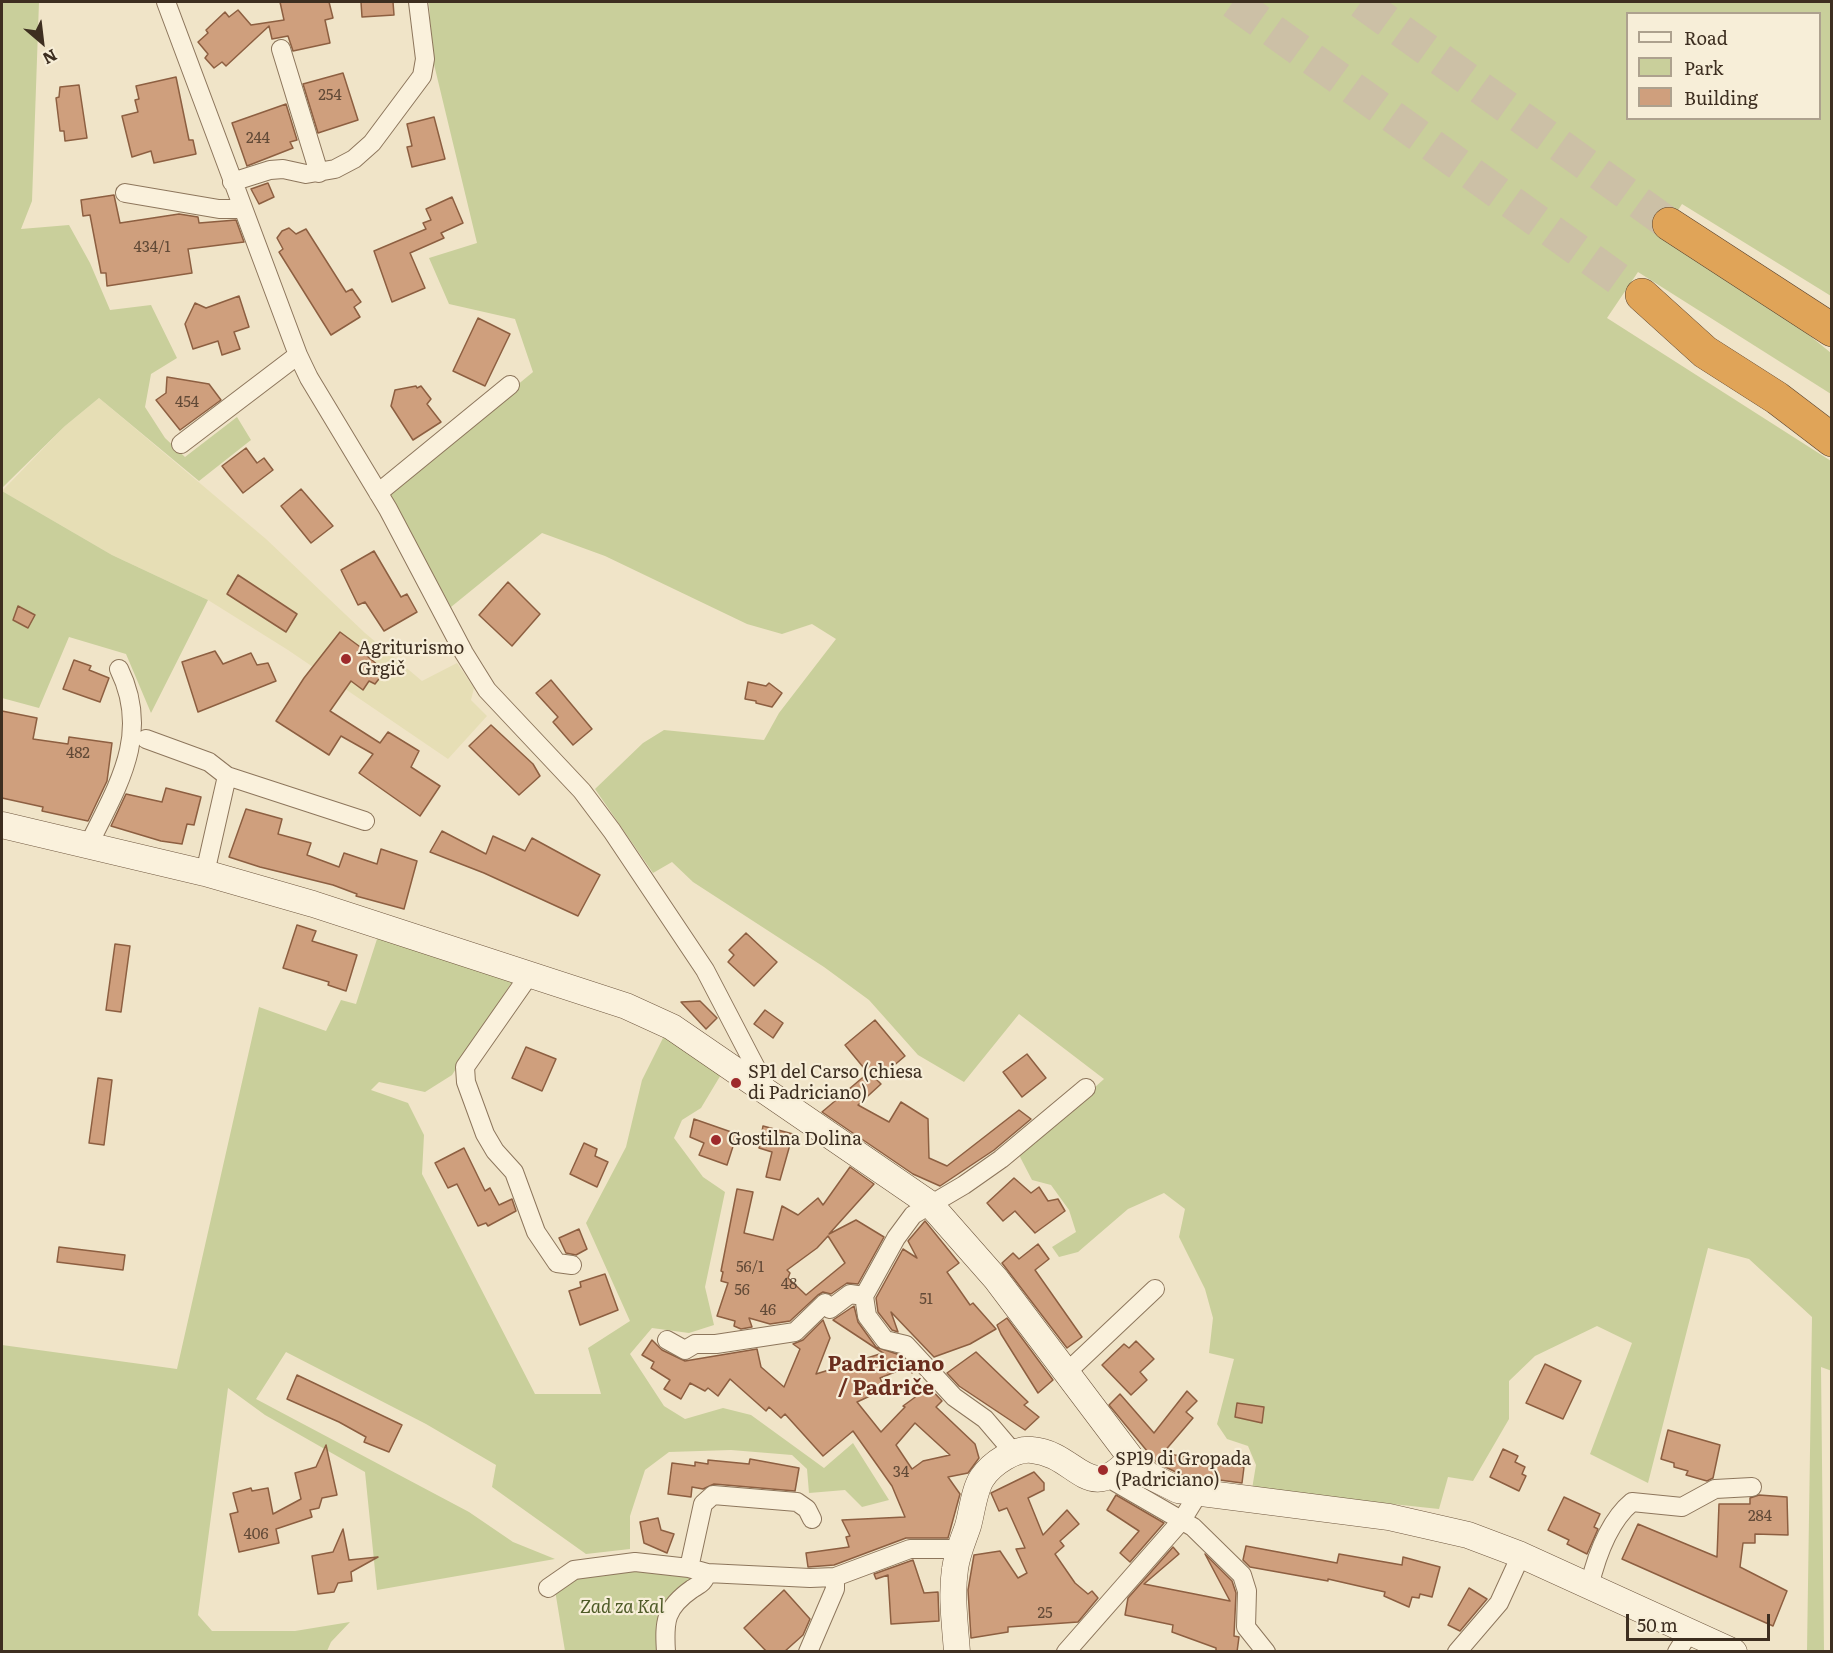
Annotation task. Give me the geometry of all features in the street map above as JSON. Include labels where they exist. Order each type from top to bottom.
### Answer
[{"type":"highway","points":[[1832,310],[1784,279],[1676,229],[1832,330]]},
{"type":"highway","points":[[1832,409],[1635,290],[1705,352],[1777,398],[1832,440]]},
{"type":"main road","points":[[2,825],[205,873],[313,904],[655,1017],[767,1089],[831,1139],[930,1204],[973,1251],[1131,1458],[1162,1485],[1198,1494],[1286,1503],[1420,1522],[1468,1535],[1521,1555],[1589,1587],[1684,1641],[1734,1652]]},
{"type":"main road","points":[[957,1652],[953,1589],[958,1549],[967,1529],[981,1479],[995,1464],[1014,1453],[1031,1449],[1049,1453],[1084,1475],[1099,1480],[1110,1479],[1131,1458]]},
{"type":"street","points":[[166,2],[297,356],[378,493],[464,653],[487,690],[582,791],[618,839],[710,978],[767,1089]]},
{"type":"street","points":[[232,182],[270,170],[319,173],[336,169],[354,159],[372,143],[422,76],[424,59],[418,2]]},
{"type":"street","points":[[281,49],[319,173]]},
{"type":"street","points":[[124,193],[219,209],[243,209]]},
{"type":"street","points":[[181,444],[297,356]]},
{"type":"street","points":[[378,493],[510,385]]},
{"type":"street","points":[[89,844],[130,757],[133,737],[132,699],[119,669]]},
{"type":"street","points":[[146,739],[209,762],[227,776],[365,821]]},
{"type":"street","points":[[205,873],[227,776]]},
{"type":"street","points":[[530,974],[465,1067],[465,1082],[495,1151],[514,1172],[536,1232],[557,1263],[572,1265]]},
{"type":"street","points":[[1014,1453],[985,1419],[954,1397],[906,1345],[885,1340],[867,1316],[864,1296],[869,1283],[896,1238],[913,1215],[964,1185],[1001,1159],[1086,1088]]},
{"type":"street","points":[[1067,1372],[1155,1289]]},
{"type":"street","points":[[667,1340],[685,1350],[695,1344],[716,1344],[784,1335],[795,1332],[825,1303],[830,1309],[850,1294],[864,1296]]},
{"type":"street","points":[[1110,1479],[1182,1520],[1242,1575],[1247,1591],[1246,1627],[1266,1652]]},
{"type":"street","points":[[1589,1587],[1594,1566],[1620,1512],[1632,1502],[1682,1507],[1715,1489],[1752,1487]]},
{"type":"street","points":[[1066,1652],[1182,1520],[1198,1494]]},
{"type":"street","points":[[688,1568],[703,1504],[713,1495],[797,1502],[807,1509],[812,1519]]},
{"type":"street","points":[[548,1588],[574,1570],[635,1562],[688,1568],[707,1573],[784,1579],[835,1577],[910,1550],[958,1549]]},
{"type":"street","points":[[1457,1652],[1499,1603],[1521,1555]]},
{"type":"street","points":[[666,1652],[665,1623],[669,1611],[679,1599],[704,1582],[707,1573]]},
{"type":"street","points":[[808,1652],[835,1589],[835,1577]]},
{"type":"shaded area","points":[[99,398],[266,539],[365,633],[422,681],[457,663],[474,688],[471,700],[487,716],[448,759],[288,650],[208,600],[112,555],[2,491],[65,426]]},
{"type":"green space","points":[[2,2],[39,2],[32,201],[21,229],[69,225],[90,263],[110,310],[151,305],[177,358],[151,374],[145,407],[165,438],[185,457],[237,417],[251,440],[199,481],[99,398],[65,426],[2,488]]},
{"type":"green space","points":[[429,2],[1831,2],[1831,296],[1682,204],[1662,235],[1793,322],[1831,353],[1831,394],[1638,272],[1607,318],[1831,461],[1832,1371],[1821,1367],[1824,1651],[1807,1651],[1812,1317],[1749,1259],[1708,1248],[1648,1483],[1590,1454],[1632,1343],[1597,1326],[1535,1356],[1509,1381],[1509,1419],[1473,1481],[1448,1477],[1439,1509],[1252,1489],[1256,1465],[1248,1446],[1227,1439],[1217,1424],[1234,1359],[1209,1353],[1213,1318],[1205,1289],[1179,1237],[1185,1209],[1164,1193],[1128,1209],[1078,1252],[1059,1257],[1052,1247],[1076,1232],[1069,1210],[1051,1185],[1032,1180],[1019,1155],[1104,1079],[1019,1014],[964,1082],[918,1055],[869,1000],[824,967],[693,882],[672,862],[653,873],[595,789],[643,743],[664,730],[764,740],[779,713],[836,639],[812,624],[782,634],[747,624],[605,556],[542,533],[451,607],[386,493],[533,372],[515,319],[449,304],[429,258],[477,243],[432,56]]},
{"type":"green space","points":[[2,491],[112,555],[208,600],[151,713],[126,654],[69,637],[39,708],[2,698]]},
{"type":"green space","points":[[378,936],[512,982],[452,1075],[425,1092],[379,1082],[371,1090],[408,1103],[424,1135],[422,1174],[535,1394],[601,1394],[588,1348],[630,1321],[586,1223],[626,1147],[642,1080],[665,1034],[722,1073],[701,1108],[682,1120],[674,1138],[703,1177],[725,1192],[705,1287],[714,1325],[689,1333],[652,1328],[630,1354],[664,1406],[685,1419],[723,1408],[751,1415],[824,1468],[853,1443],[889,1500],[862,1507],[845,1490],[809,1493],[807,1469],[792,1455],[731,1450],[669,1452],[645,1470],[630,1516],[630,1549],[586,1554],[492,1487],[496,1465],[426,1424],[286,1352],[256,1399],[469,1512],[513,1542],[555,1559],[377,1590],[365,1472],[265,1415],[228,1388],[198,1615],[212,1631],[295,1631],[350,1622],[331,1642],[327,1651],[2,1652],[2,1345],[177,1369],[259,1007],[326,1031],[341,1000],[356,1004]]},
{"type":"green space","name":"Zad za Kal","points":[[635,1562],[707,1573],[679,1599],[665,1651],[565,1651],[554,1584]]},
{"type":"building","points":[[280,2],[329,2],[333,18],[325,20],[330,43],[293,51],[288,36],[272,39],[269,26],[226,66],[222,62],[214,68],[205,58],[208,54],[198,42],[208,33],[206,30],[225,12],[229,17],[238,10],[251,25],[284,20]]},
{"type":"building","points":[[361,2],[393,2],[394,15],[362,17]]},
{"type":"building","points":[[343,73],[358,120],[318,133],[303,84]]},
{"type":"building","points":[[176,77],[189,140],[193,140],[196,154],[154,163],[151,151],[132,157],[122,116],[138,112],[135,100],[139,99],[136,86]]},
{"type":"building","points":[[79,85],[87,138],[65,141],[64,131],[60,131],[56,98],[59,97],[60,87]]},
{"type":"building","points":[[286,104],[297,140],[290,142],[293,148],[247,166],[232,123]]},
{"type":"building","points":[[434,117],[445,159],[412,167],[407,147],[412,146],[407,124]]},
{"type":"building","points":[[268,183],[274,197],[259,204],[251,189]]},
{"type":"building","points":[[114,195],[120,223],[179,214],[198,217],[199,223],[236,220],[244,242],[188,249],[192,273],[107,286],[106,273],[101,273],[90,215],[83,216],[81,200]]},
{"type":"building","points":[[452,197],[463,223],[441,233],[444,238],[410,253],[425,288],[392,302],[374,251],[426,229],[423,223],[431,220],[426,209]]},
{"type":"building","points":[[289,228],[296,234],[306,229],[346,292],[352,289],[361,302],[354,307],[360,317],[331,335],[279,252],[283,249],[277,238],[282,231]]},
{"type":"building","points":[[239,296],[249,327],[234,332],[240,349],[222,355],[218,341],[193,349],[185,324],[195,303],[206,308]]},
{"type":"building","points":[[478,318],[510,334],[485,386],[453,371]]},
{"type":"building","points":[[167,377],[209,384],[221,400],[180,430],[156,400],[166,393]]},
{"type":"building","points":[[416,386],[417,388],[421,386],[431,399],[427,404],[441,422],[413,440],[391,406],[395,390]]},
{"type":"building","points":[[246,448],[257,463],[264,458],[273,470],[243,493],[222,466]]},
{"type":"building","points":[[301,489],[333,526],[311,543],[281,506]]},
{"type":"building","points":[[374,551],[401,597],[407,594],[417,612],[384,631],[365,602],[358,605],[341,570]]},
{"type":"building","points":[[238,575],[297,614],[286,632],[227,594]]},
{"type":"building","points":[[508,582],[540,614],[512,646],[479,615]]},
{"type":"building","points":[[18,606],[35,615],[28,628],[13,620]]},
{"type":"building","points":[[340,632],[367,652],[367,656],[385,671],[375,684],[369,681],[363,690],[351,681],[330,711],[380,743],[388,732],[419,751],[411,767],[440,786],[420,816],[359,773],[373,754],[341,736],[329,755],[276,721],[304,678]]},
{"type":"building","points":[[215,651],[223,664],[251,653],[257,665],[268,663],[276,681],[198,712],[182,662]]},
{"type":"building","points":[[74,660],[91,666],[89,670],[109,678],[100,702],[63,689]]},
{"type":"building","points":[[551,680],[592,729],[573,745],[553,722],[558,717],[536,693]]},
{"type":"building","points":[[748,682],[766,686],[769,683],[782,693],[772,707],[756,703],[756,701],[745,699]]},
{"type":"building","points":[[2,711],[37,718],[33,739],[68,744],[69,737],[112,743],[107,781],[88,821],[42,811],[43,807],[2,798]]},
{"type":"building","points":[[491,725],[533,764],[540,776],[519,795],[469,746]]},
{"type":"building","points":[[166,788],[201,797],[194,825],[187,824],[182,844],[161,841],[111,826],[126,794],[162,802]]},
{"type":"building","points":[[246,809],[282,819],[278,834],[311,843],[307,855],[339,867],[344,853],[377,864],[381,849],[417,861],[404,909],[356,896],[357,894],[333,885],[229,857]]},
{"type":"building","points":[[442,831],[486,854],[493,836],[525,851],[532,838],[600,875],[578,916],[484,873],[430,852]]},
{"type":"building","points":[[297,925],[316,931],[312,941],[357,955],[346,991],[328,985],[329,982],[283,968]]},
{"type":"building","points":[[746,933],[777,962],[754,986],[728,962],[734,955],[729,950]]},
{"type":"building","points":[[115,944],[130,946],[121,1012],[106,1010]]},
{"type":"building","points":[[700,1001],[717,1018],[706,1029],[681,1002]]},
{"type":"building","points":[[765,1010],[783,1023],[773,1038],[754,1024]]},
{"type":"building","points":[[875,1020],[905,1056],[877,1080],[881,1084],[858,1105],[889,1122],[901,1102],[928,1119],[929,1158],[947,1166],[1019,1110],[1031,1119],[994,1150],[940,1186],[913,1174],[822,1112],[868,1073],[845,1045]]},
{"type":"building","points":[[526,1047],[556,1059],[542,1091],[512,1078]]},
{"type":"building","points":[[1027,1054],[1046,1078],[1022,1097],[1003,1072]]},
{"type":"building","points":[[98,1078],[112,1080],[104,1145],[89,1143]]},
{"type":"building","name":"Gostilna Dolina","points":[[694,1119],[737,1134],[727,1165],[699,1155],[704,1143],[690,1137]]},
{"type":"building","points":[[763,1126],[793,1134],[780,1180],[766,1177],[772,1152],[759,1148]]},
{"type":"building","points":[[584,1143],[597,1149],[595,1156],[608,1162],[597,1187],[570,1174]]},
{"type":"building","points":[[464,1148],[485,1191],[490,1188],[499,1205],[512,1199],[516,1211],[488,1226],[486,1223],[478,1226],[457,1184],[448,1188],[435,1163]]},
{"type":"building","points":[[850,1167],[874,1184],[829,1234],[856,1220],[884,1237],[858,1284],[847,1283],[831,1294],[823,1292],[790,1321],[770,1324],[749,1318],[752,1327],[741,1329],[734,1326],[735,1321],[717,1316],[728,1283],[721,1281],[723,1272],[721,1271],[737,1189],[753,1192],[744,1233],[773,1240],[782,1206],[798,1215],[818,1198],[823,1205]],"holes":[[[828,1236],[845,1263],[806,1295],[788,1278],[790,1273],[787,1270],[817,1248]]]},
{"type":"building","points":[[1014,1178],[1031,1193],[1039,1187],[1048,1201],[1058,1199],[1065,1211],[1035,1233],[1015,1211],[1003,1221],[987,1203]]},
{"type":"building","points":[[925,1221],[959,1263],[947,1272],[970,1305],[973,1303],[996,1329],[970,1344],[934,1357],[891,1312],[898,1332],[892,1330],[878,1312],[876,1298],[903,1249],[917,1258],[908,1241]]},
{"type":"building","points":[[579,1229],[587,1249],[576,1255],[566,1253],[559,1238]]},
{"type":"building","points":[[1038,1244],[1049,1259],[1035,1270],[1082,1337],[1067,1348],[1002,1263],[1013,1253],[1019,1259]]},
{"type":"building","points":[[59,1247],[125,1255],[123,1270],[57,1262]]},
{"type":"building","points":[[605,1274],[618,1310],[580,1325],[569,1291],[581,1287],[580,1282]]},
{"type":"building","points":[[854,1306],[858,1322],[876,1347],[900,1355],[909,1365],[912,1373],[905,1368],[880,1378],[885,1389],[857,1402],[881,1432],[905,1407],[903,1406],[929,1387],[942,1401],[936,1407],[975,1444],[979,1458],[968,1473],[948,1477],[960,1494],[948,1538],[906,1538],[834,1565],[808,1567],[806,1553],[849,1547],[846,1537],[850,1536],[842,1520],[905,1517],[892,1486],[853,1431],[823,1456],[785,1414],[781,1418],[769,1407],[766,1411],[730,1379],[718,1396],[708,1388],[705,1391],[690,1383],[681,1399],[664,1389],[670,1380],[651,1368],[654,1362],[642,1355],[652,1340],[662,1350],[685,1361],[757,1349],[761,1367],[784,1387],[800,1349],[793,1344],[803,1340],[823,1320],[830,1338],[816,1374],[883,1353],[833,1320]],"holes":[[[915,1423],[950,1455],[923,1461],[912,1469],[896,1445]]]},
{"type":"building","points":[[1007,1318],[1053,1380],[1038,1393],[997,1325]]},
{"type":"building","points":[[1136,1341],[1154,1359],[1140,1372],[1147,1380],[1131,1395],[1102,1365],[1124,1344],[1129,1348]]},
{"type":"building","points":[[976,1352],[1028,1402],[1024,1405],[1039,1417],[1025,1430],[959,1386],[947,1373]]},
{"type":"building","points":[[1545,1364],[1581,1381],[1563,1419],[1526,1403]]},
{"type":"building","points":[[297,1375],[402,1425],[389,1452],[364,1442],[366,1437],[339,1422],[287,1399]]},
{"type":"building","points":[[1187,1391],[1197,1401],[1186,1412],[1193,1418],[1163,1453],[1244,1467],[1242,1483],[1182,1475],[1157,1463],[1109,1405],[1120,1394],[1154,1433]]},
{"type":"building","points":[[1237,1403],[1264,1407],[1262,1423],[1235,1417]]},
{"type":"building","points":[[1668,1430],[1720,1445],[1713,1478],[1707,1481],[1686,1475],[1688,1471],[1674,1467],[1674,1463],[1661,1459]]},
{"type":"building","points":[[326,1445],[337,1495],[322,1498],[319,1508],[310,1510],[312,1517],[276,1529],[279,1543],[239,1552],[230,1514],[238,1512],[233,1493],[251,1488],[252,1491],[268,1488],[273,1514],[301,1499],[295,1473],[316,1467]]},
{"type":"building","points":[[1503,1449],[1518,1456],[1515,1462],[1525,1467],[1522,1474],[1526,1476],[1519,1491],[1490,1477]]},
{"type":"building","points":[[750,1459],[799,1468],[795,1491],[714,1484],[703,1489],[692,1487],[691,1497],[668,1494],[672,1463],[695,1466],[695,1462],[708,1464],[708,1460],[749,1464]]},
{"type":"building","points":[[1034,1472],[1044,1483],[1044,1490],[1028,1498],[1043,1535],[1067,1510],[1079,1524],[1060,1541],[1064,1546],[1055,1554],[1075,1583],[1088,1594],[1092,1591],[1098,1598],[1078,1622],[1008,1627],[1008,1632],[971,1638],[968,1590],[974,1555],[1000,1551],[1018,1578],[1027,1573],[1016,1549],[1025,1548],[1007,1508],[999,1511],[991,1493]]},
{"type":"building","points":[[1116,1495],[1164,1523],[1130,1562],[1120,1553],[1139,1531],[1107,1510]]},
{"type":"building","points":[[1759,1495],[1787,1497],[1788,1535],[1755,1534],[1755,1543],[1743,1543],[1740,1567],[1787,1591],[1773,1626],[1622,1559],[1638,1524],[1717,1557],[1719,1504],[1750,1504],[1750,1498]]},
{"type":"building","points":[[1564,1497],[1600,1514],[1594,1527],[1598,1529],[1587,1554],[1567,1544],[1569,1540],[1548,1530]]},
{"type":"building","points":[[658,1518],[661,1530],[674,1534],[667,1553],[644,1543],[640,1522]]},
{"type":"building","points":[[343,1529],[349,1560],[378,1557],[351,1572],[352,1581],[338,1583],[334,1592],[318,1594],[312,1556],[333,1552]]},
{"type":"building","points":[[1246,1546],[1337,1563],[1339,1554],[1402,1565],[1403,1557],[1440,1567],[1432,1597],[1420,1594],[1419,1598],[1412,1597],[1409,1607],[1384,1596],[1385,1592],[1328,1579],[1328,1581],[1250,1567],[1243,1560]]},
{"type":"building","points":[[1173,1547],[1179,1554],[1144,1584],[1230,1601],[1205,1554],[1232,1581],[1236,1593],[1234,1636],[1239,1637],[1237,1652],[1216,1652],[1216,1648],[1172,1632],[1173,1625],[1125,1615],[1128,1598]]},
{"type":"building","points":[[913,1560],[924,1593],[938,1592],[939,1621],[891,1624],[888,1575],[876,1579],[874,1574]]},
{"type":"building","points":[[1469,1588],[1487,1599],[1460,1631],[1448,1625]]},
{"type":"building","points":[[784,1590],[810,1619],[803,1635],[784,1652],[767,1652],[744,1628]]},
{"type":"tunnel","points":[[1233,2],[1628,286]]},
{"type":"tunnel","points":[[1361,2],[1669,224]]},
{"type":"place","name":"Agriturismo Grgič","points":[[346,659]]},
{"type":"place","name":"SP1 del Carso (chiesa di Padriciano)","points":[[736,1083]]},
{"type":"place","name":"Gostilna Dolina","points":[[716,1140]]},
{"type":"place","name":"SP19 di Gropada (Padriciano)","points":[[1103,1470]]},
{"type":"district","name":"Padriciano / Padriče","points":[[886,1377]]}]
